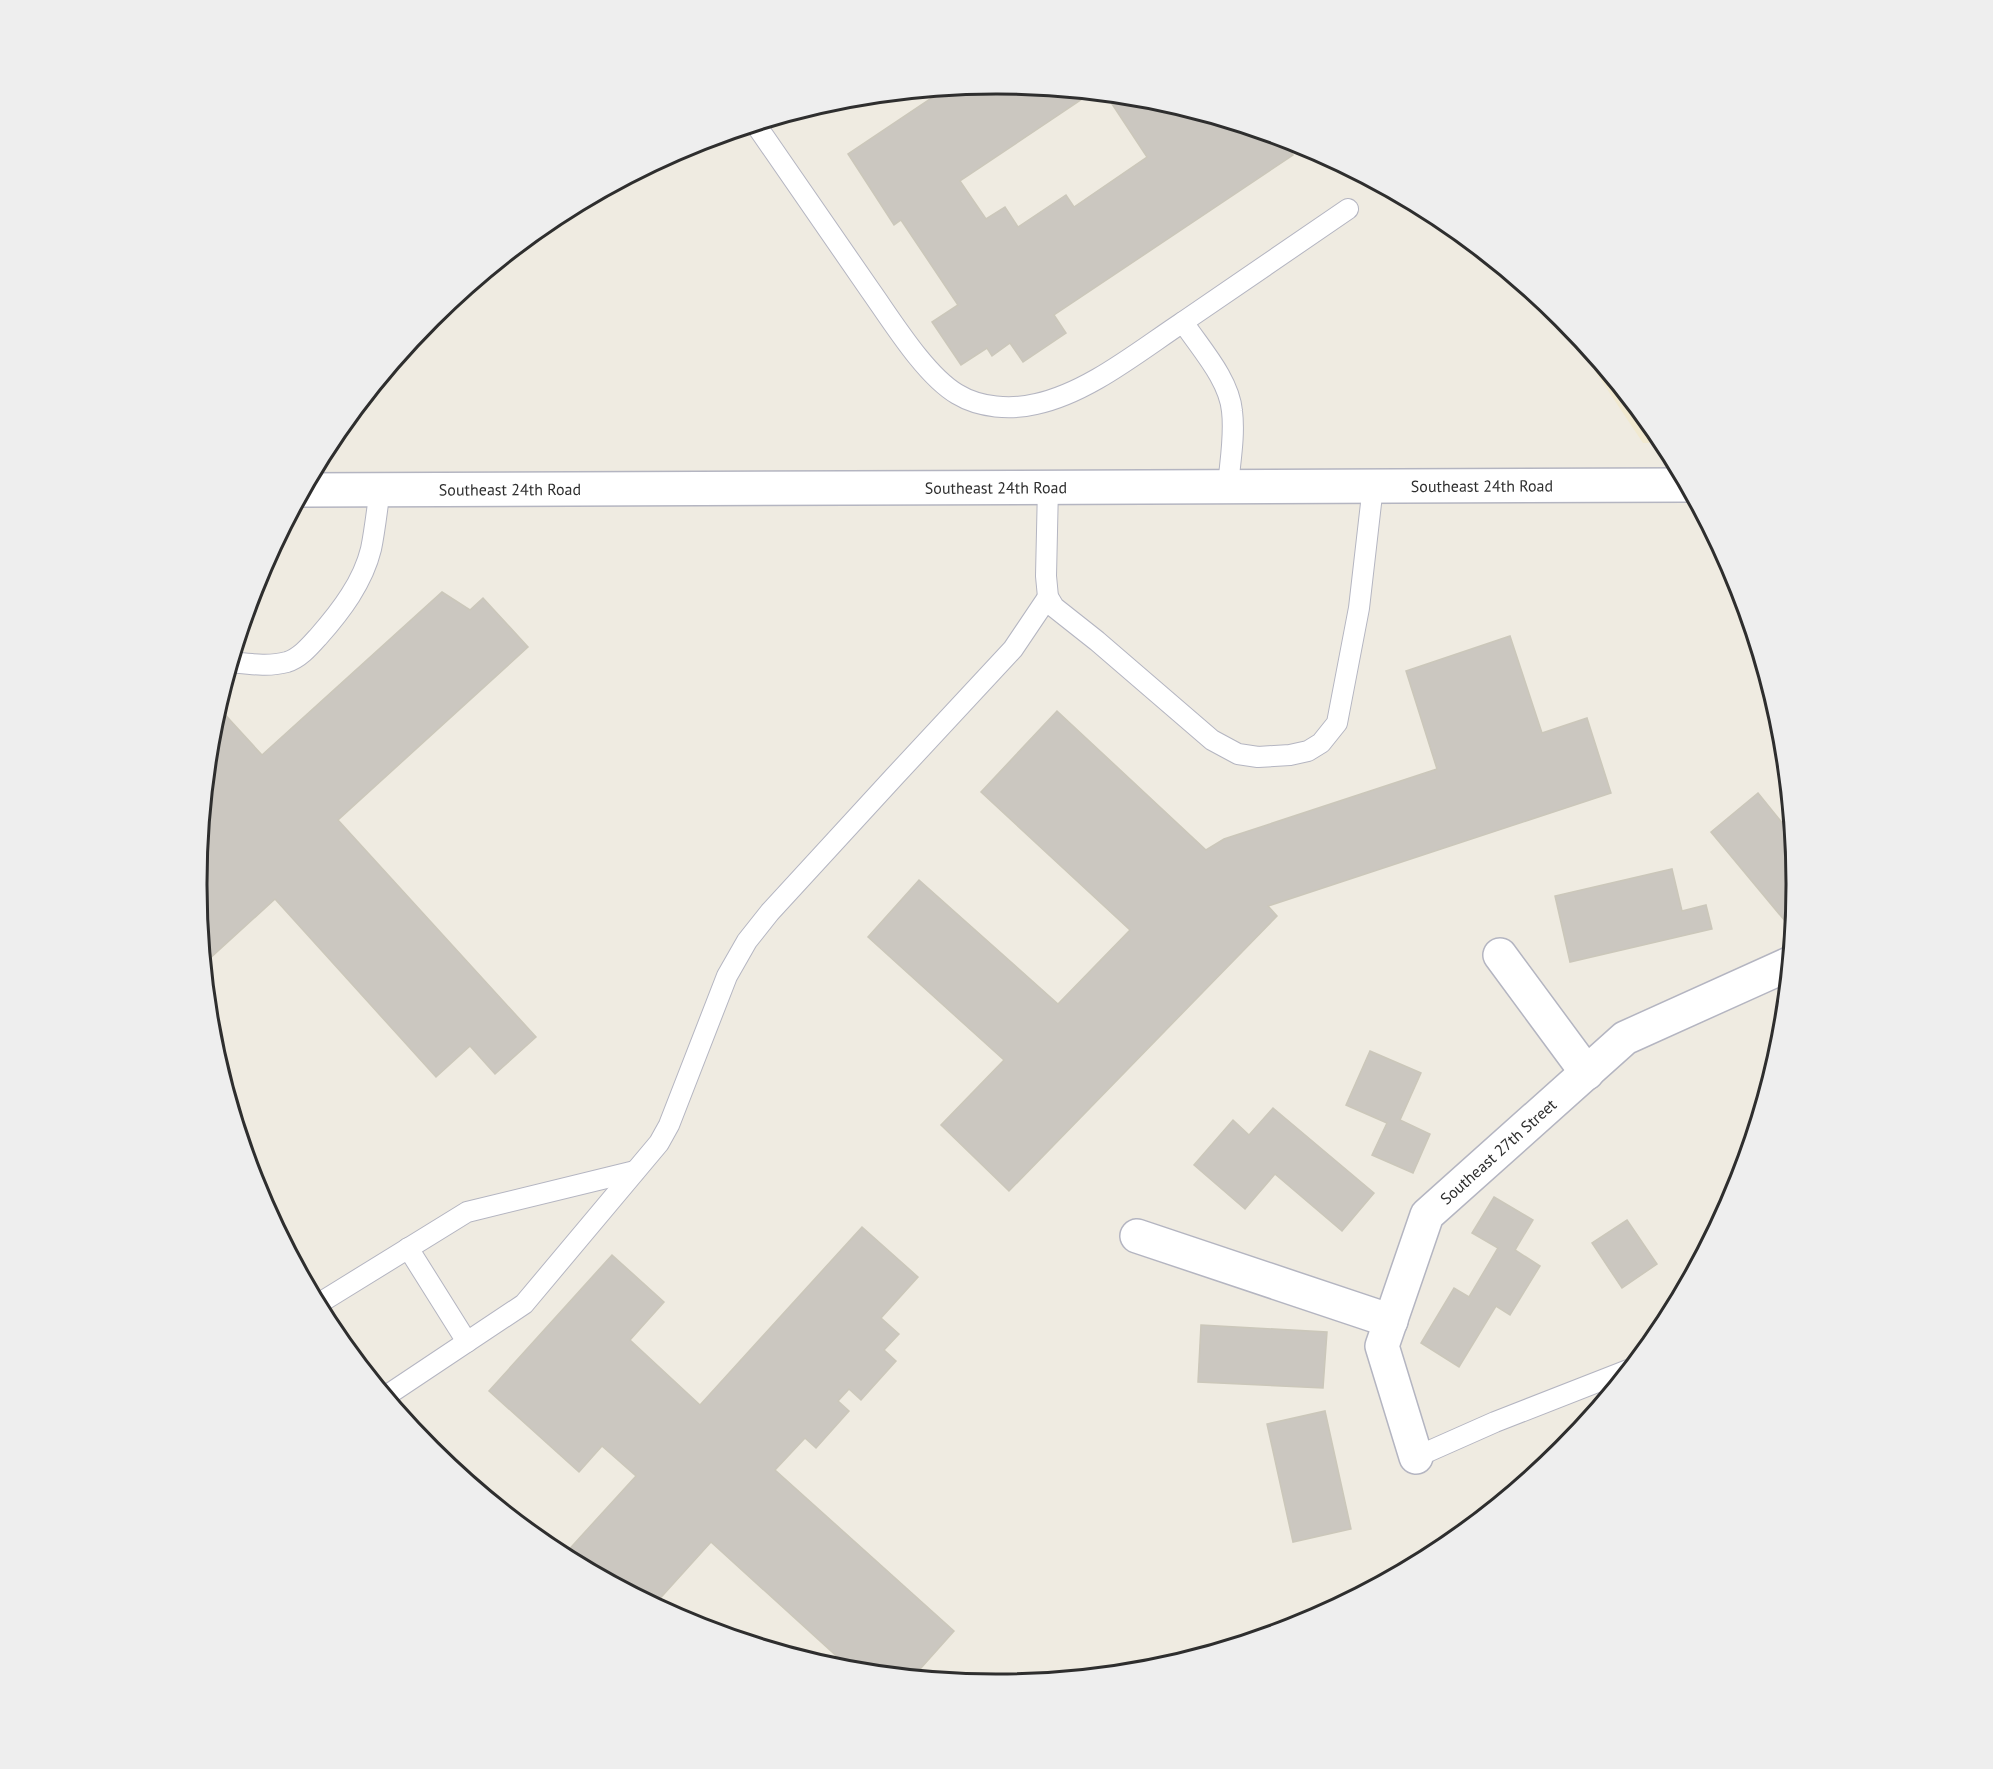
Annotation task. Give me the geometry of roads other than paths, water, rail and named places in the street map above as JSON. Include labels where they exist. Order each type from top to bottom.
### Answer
[{"type":"street","name":"Southeast 24th Road","points":[[312,490],[1678,485]]},
{"type":"street","points":[[1500,955],[1587,1073]]},
{"type":"street","name":"Southeast 27th Street","points":[[1416,1457],[1382,1346],[1427,1215],[1625,1038],[1782,967]]},
{"type":"street","points":[[1137,1236],[1390,1321]]},
{"type":"lane","points":[[760,131],[903,337],[945,386],[959,396],[988,406],[1035,404],[1072,392],[1183,322],[1348,209]]},
{"type":"lane","points":[[1183,322],[1219,376],[1228,395],[1233,427],[1228,486]]},
{"type":"lane","points":[[1048,487],[1048,597],[1054,607],[1212,740],[1238,754],[1258,757],[1290,755],[1308,750],[1321,743],[1337,723],[1359,608],[1373,486]]},
{"type":"lane","points":[[238,663],[272,665],[289,662],[300,655],[329,624],[358,581],[370,550],[380,489]]},
{"type":"lane","points":[[392,1392],[524,1304],[659,1143],[669,1125],[727,976],[747,941],[770,912],[1007,656],[1048,597]]},
{"type":"lane","points":[[325,1300],[467,1212],[635,1171]]},
{"type":"lane","points":[[408,1248],[467,1342]]},
{"type":"lane","points":[[1416,1457],[1496,1422],[1614,1376]]}]
